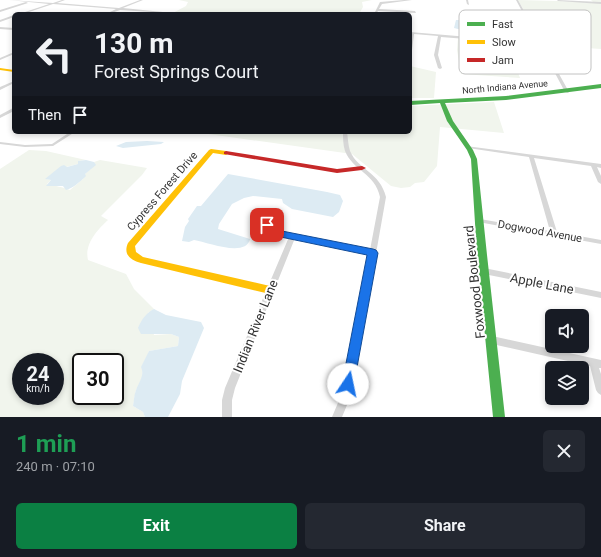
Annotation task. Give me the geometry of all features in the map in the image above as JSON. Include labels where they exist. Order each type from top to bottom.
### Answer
[{"type":"street","points":[[10,0],[157,12]]},
{"type":"street","points":[[26,12],[64,0]]},
{"type":"street","points":[[113,12],[142,0]]},
{"type":"street","points":[[411,0],[381,3],[377,10],[415,12]]},
{"type":"street","points":[[467,0],[468,4]]},
{"type":"street","points":[[517,0],[522,10]]},
{"type":"street","points":[[558,0],[601,2]]},
{"type":"street","points":[[588,0],[592,2]]},
{"type":"street","points":[[0,12],[31,2]]},
{"type":"street","points":[[0,21],[12,17]]},
{"type":"street","points":[[0,28],[12,29]]},
{"type":"street","points":[[412,33],[459,38]]},
{"type":"street","points":[[440,36],[436,55],[440,68]]},
{"type":"street","points":[[0,53],[12,54]]},
{"type":"street","points":[[0,59],[12,54]]},
{"type":"street","points":[[0,69],[12,71]]},
{"type":"street","points":[[557,74],[567,92]]},
{"type":"street","points":[[0,89],[12,83]]},
{"type":"street","name":"North Indiana Avenue","points":[[412,103],[506,98],[567,92],[601,86]]},
{"type":"street","name":"Foxwood Boulevard","points":[[442,102],[450,123],[472,152],[474,159],[499,417]]},
{"type":"street","points":[[0,117],[12,110]]},
{"type":"street","points":[[1,143],[25,146],[53,145],[70,134]]},
{"type":"street","points":[[337,417],[345,398],[348,384],[383,197],[383,192],[376,180],[362,168],[348,151],[345,134]]},
{"type":"street","points":[[468,148],[601,166]]},
{"type":"street","name":"Cypress Forest Drive","points":[[270,290],[141,260],[131,254],[131,245],[211,151],[337,171],[362,168]]},
{"type":"street","points":[[531,156],[554,234]]},
{"type":"street","points":[[593,165],[601,182]]},
{"type":"street","name":"Dogwood Avenue","points":[[480,221],[601,242]]},
{"type":"street","points":[[267,225],[280,234],[373,253]]},
{"type":"street","name":"Indian River Lane","points":[[227,417],[230,388],[292,237]]},
{"type":"street","name":"Apple Lane","points":[[484,271],[601,295]]},
{"type":"street","points":[[492,340],[597,363],[601,390]]},
{"type":"shaded area","points":[[179,0],[372,0],[362,2],[363,7],[360,12],[175,12],[186,6],[188,2]]},
{"type":"shaded area","points":[[518,0],[593,2],[591,0],[601,0],[601,49],[591,48],[591,10],[524,10]]},
{"type":"shaded area","points":[[456,20],[459,20],[459,29],[454,28]]},
{"type":"shaded area","points":[[459,38],[459,62],[457,50]]},
{"type":"shaded area","points":[[412,66],[436,72],[434,98],[412,98]]},
{"type":"shaded area","points":[[461,74],[519,74],[520,78]]},
{"type":"shaded area","points":[[494,102],[504,133],[440,127],[437,166],[424,182],[415,183],[410,187],[401,188],[391,186],[352,154],[208,134],[412,134],[412,106]]},
{"type":"shaded area","points":[[126,142],[164,142],[161,144],[123,148],[116,146]]},
{"type":"shaded area","points":[[29,150],[46,151],[86,160],[78,161],[78,164],[66,167],[46,179],[51,180],[47,184],[70,190],[83,179],[85,174],[95,165],[94,162],[100,160],[147,168],[142,175],[101,216],[108,220],[93,237],[87,254],[88,260],[126,274],[134,289],[154,309],[148,313],[154,335],[171,334],[179,337],[178,346],[149,351],[143,369],[142,379],[136,390],[133,406],[143,412],[145,417],[0,417],[0,169]]},
{"type":"shaded area","points":[[86,160],[94,162],[96,165],[74,186],[66,190],[63,186],[46,186],[51,180],[45,179],[61,166],[64,165],[67,167],[78,164],[78,161]]},
{"type":"shaded area","points":[[228,174],[340,195],[343,201],[339,212],[333,217],[292,209],[283,203],[282,199],[253,196],[244,198],[232,204],[219,224],[218,229],[250,239],[247,245],[234,248],[216,246],[194,240],[189,242],[182,241],[185,227],[189,221],[188,219],[197,206],[201,206]]},
{"type":"shaded area","points":[[154,309],[166,315],[201,322],[204,328],[182,381],[180,394],[168,417],[145,417],[143,412],[133,406],[135,392],[142,376],[141,367],[149,351],[178,346],[179,337],[171,334],[141,334],[138,328],[146,314]]},
{"type":"traffic: fast","points":[[412,103],[506,98],[601,86]]},
{"type":"traffic: fast","points":[[442,102],[450,121],[470,150],[474,159],[482,255],[499,417]]},
{"type":"traffic: slow","points":[[0,69],[12,71]]},
{"type":"traffic: slow","points":[[226,153],[211,151],[131,245],[131,254],[141,260],[270,290]]},
{"type":"traffic: jam","points":[[226,153],[337,171],[362,168]]},
{"type":"route","points":[[267,225],[280,234],[373,253],[348,384]]}]
